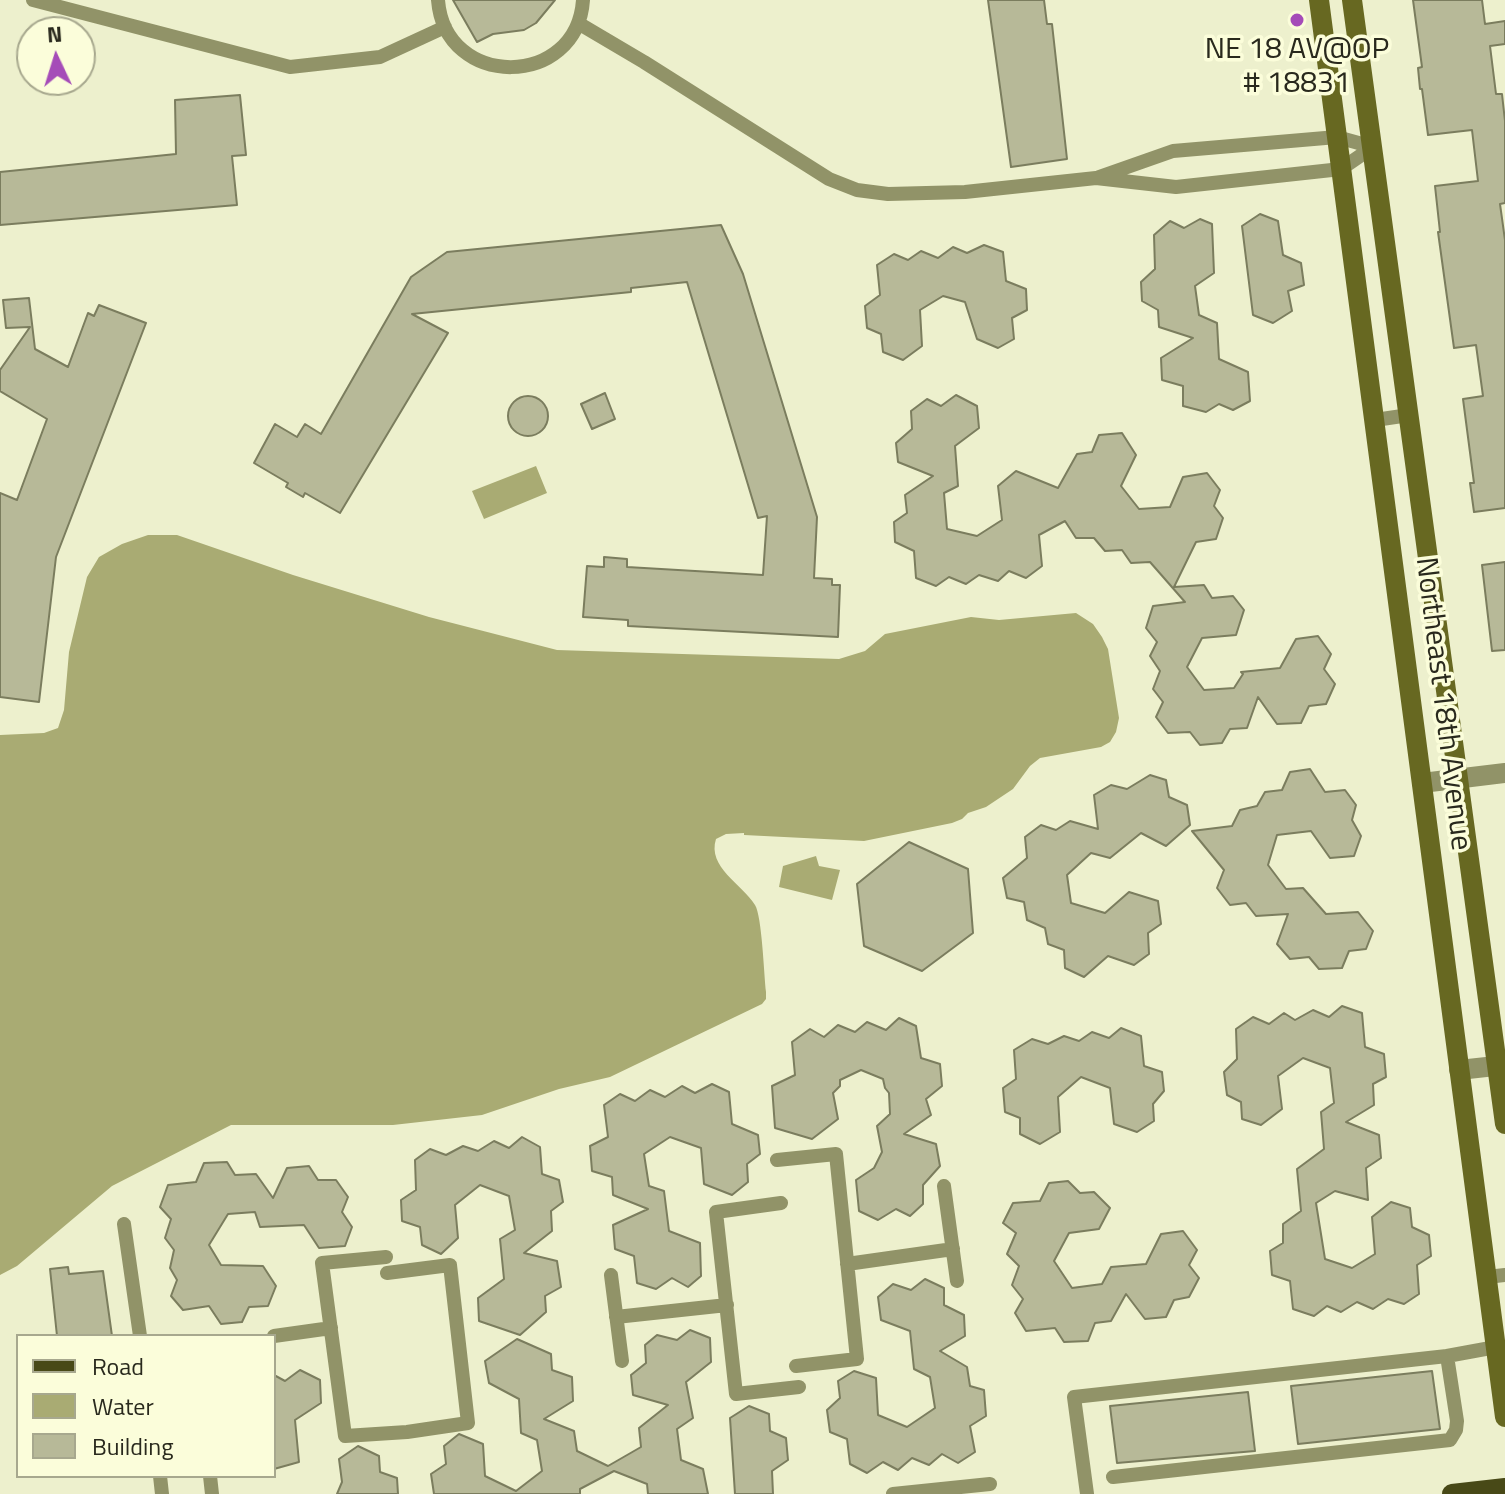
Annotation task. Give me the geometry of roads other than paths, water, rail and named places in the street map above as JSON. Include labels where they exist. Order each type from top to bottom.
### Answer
[{"type":"main road","points":[[1452,1494],[1505,1488]]},
{"type":"street","name":"Northeast 18th Avenue","points":[[1319,0],[1459,1070],[1496,1276],[1496,1347],[1505,1417]]},
{"type":"street","name":"Northeast 18th Avenue","points":[[1352,0],[1501,1065],[1505,1124]]},
{"type":"street","points":[[1422,783],[1505,773]]},
{"type":"street","points":[[1459,1070],[1501,1065]]},
{"type":"lane","points":[[33,0],[290,67],[380,57],[445,27]]},
{"type":"lane","points":[[438,0],[439,14],[449,37],[467,55],[490,66],[515,69],[538,63],[558,51],[573,34],[583,0]]},
{"type":"lane","points":[[578,23],[829,179],[857,190],[928,194],[1096,178],[1176,187],[1341,169],[1373,147]]},
{"type":"lane","points":[[1096,178],[1173,151],[1337,137],[1373,147]]},
{"type":"lane","points":[[1375,420],[1409,415]]},
{"type":"lane","points":[[777,1160],[836,1154],[857,1359],[796,1366]]},
{"type":"lane","points":[[944,1186],[957,1281]]},
{"type":"lane","points":[[781,1203],[716,1212],[736,1394],[799,1387]]},
{"type":"lane","points":[[124,1224],[140,1334]]},
{"type":"lane","points":[[847,1264],[953,1249]]},
{"type":"lane","points":[[386,1257],[322,1263],[345,1436],[407,1432],[468,1423],[450,1265],[387,1273]]},
{"type":"lane","points":[[611,1275],[622,1361]]},
{"type":"lane","points":[[616,1317],[727,1305]]},
{"type":"lane","points":[[276,1336],[331,1328]]},
{"type":"lane","points":[[1087,1494],[1074,1397],[1447,1356],[1496,1347]]},
{"type":"lane","points":[[1113,1477],[1450,1440],[1457,1421],[1447,1356]]},
{"type":"lane","points":[[893,1494],[990,1484]]},
{"type":"water","points":[[536,466],[547,493],[484,519],[472,491]]},
{"type":"water","points":[[148,535],[177,535],[429,617],[557,650],[839,659],[865,651],[885,634],[971,617],[999,620],[1076,613],[1093,624],[1108,649],[1119,718],[1110,742],[1101,747],[1040,758],[1013,789],[986,807],[952,823],[864,841],[744,833],[726,834],[716,839],[716,858],[721,867],[749,897],[757,911],[766,992],[762,1004],[610,1077],[559,1089],[482,1115],[393,1125],[231,1125],[112,1186],[17,1266],[0,1275],[0,735],[44,733],[58,728],[64,710],[69,652],[87,577],[99,557],[122,544]]},
{"type":"water","points":[[816,856],[819,866],[840,870],[832,900],[779,887],[783,866]]},
{"type":"place","name":"NE 18 AV@OP # 18831","points":[[1297,20]]}]
